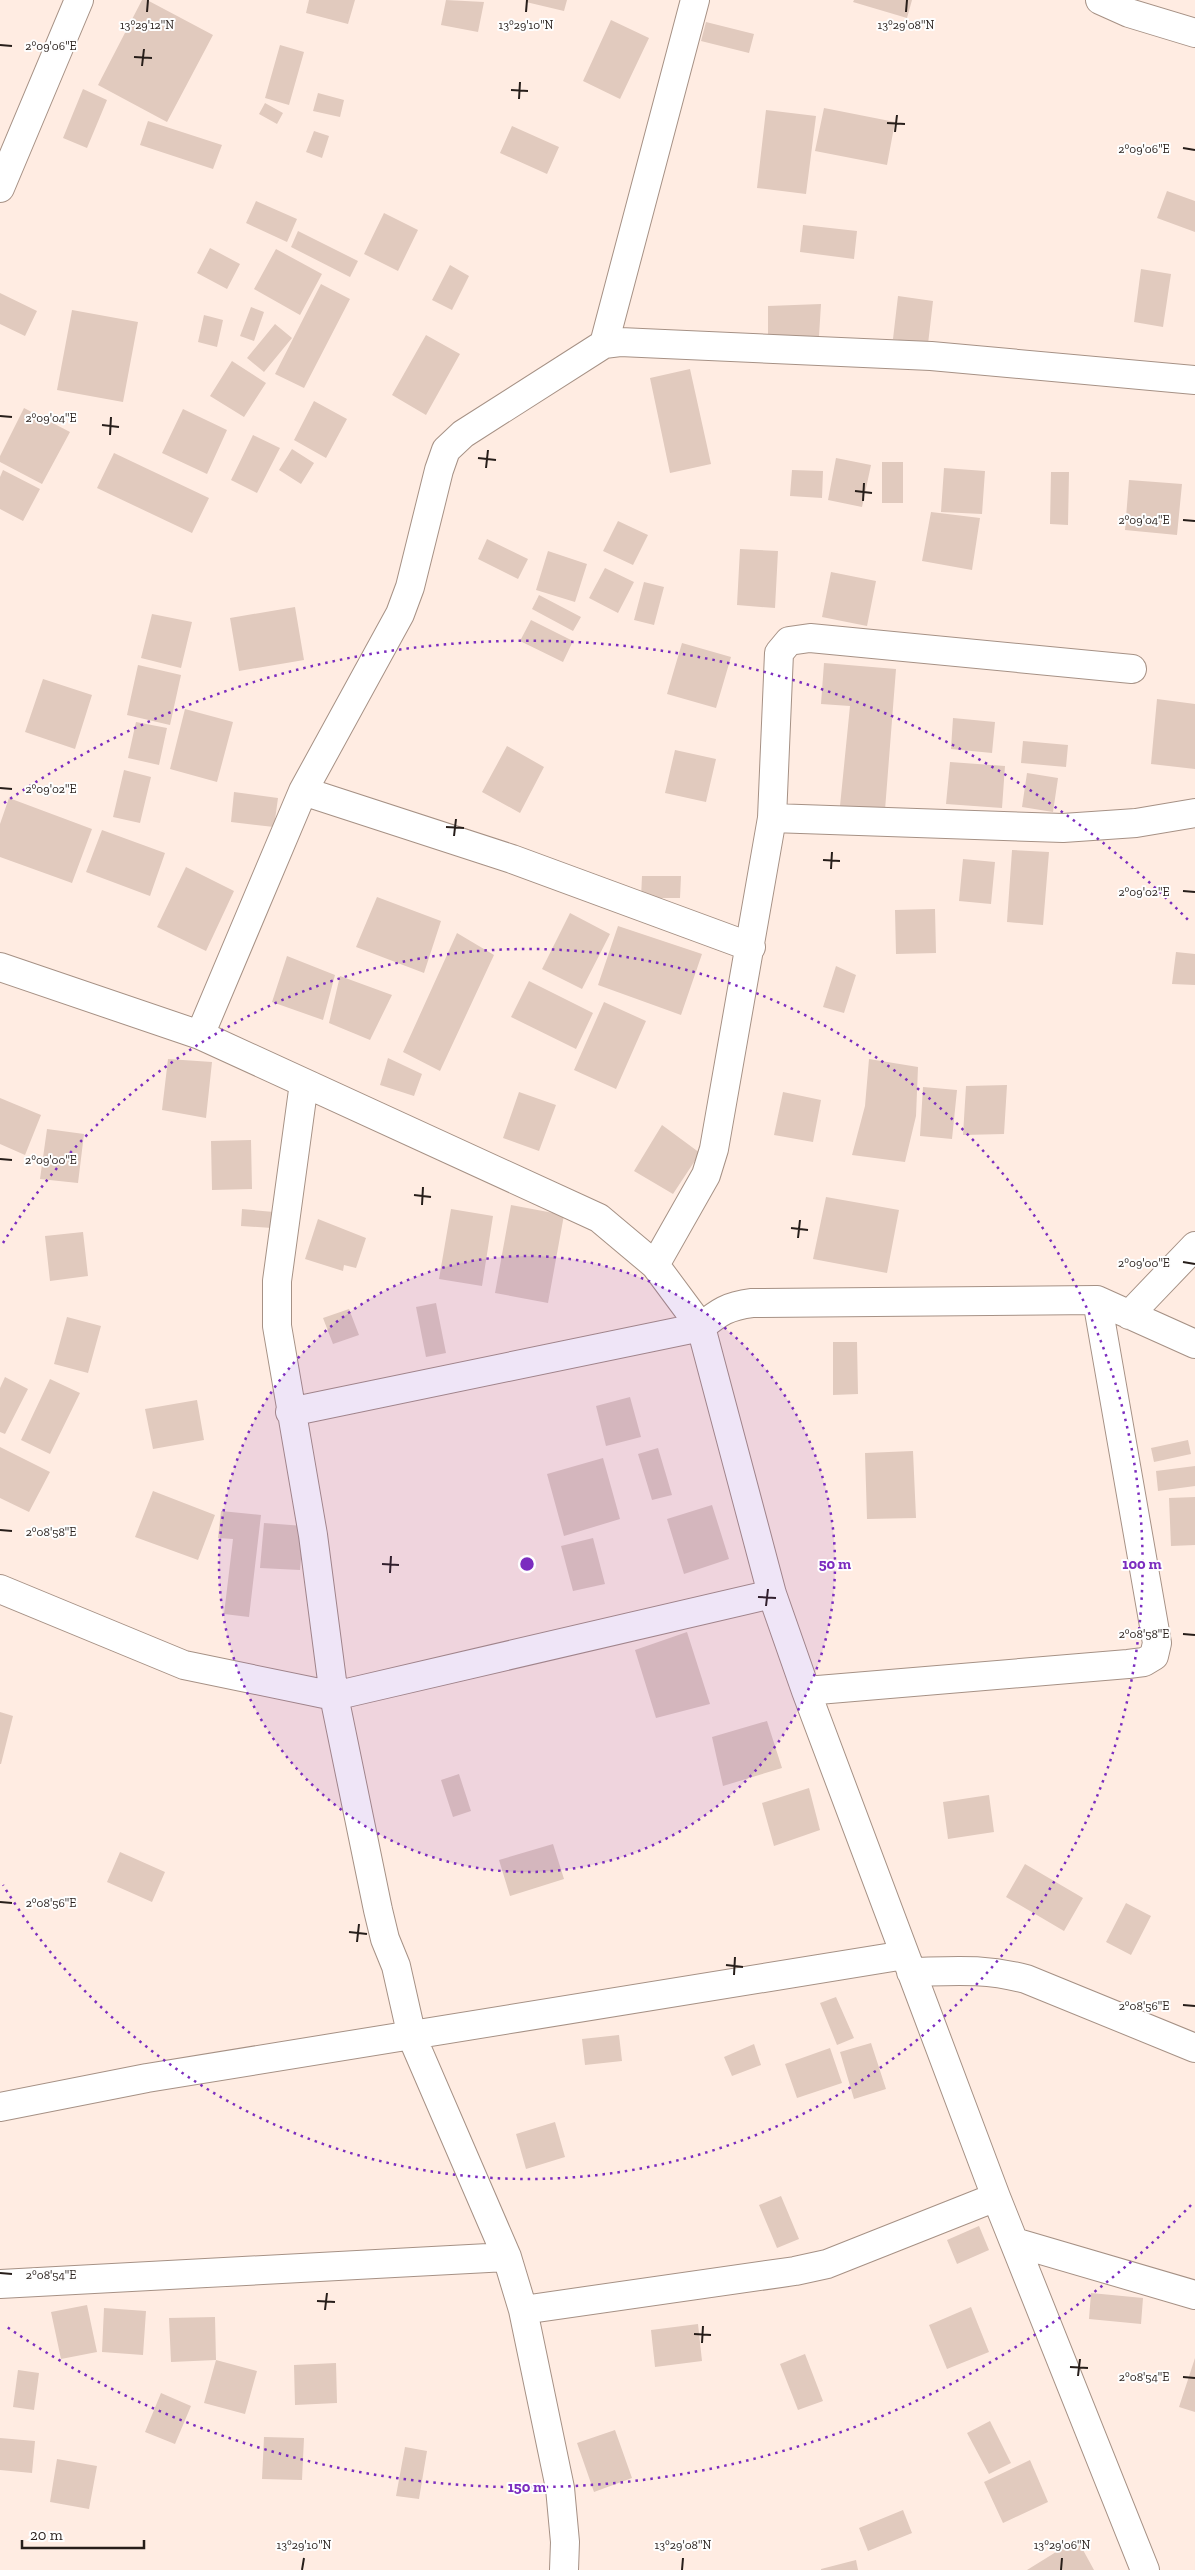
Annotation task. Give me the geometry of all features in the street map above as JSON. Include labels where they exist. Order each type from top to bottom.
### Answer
[{"type":"street","points":[[0,188],[79,0]]},
{"type":"street","points":[[604,344],[695,0]]},
{"type":"street","points":[[1100,0],[1129,13],[1195,33]]},
{"type":"street","points":[[200,1035],[303,791],[400,614],[410,587],[439,470],[446,450],[463,434],[604,344],[640,341],[931,356],[1195,380]]},
{"type":"street","points":[[655,1265],[710,1164],[772,818],[779,653],[789,641],[810,638],[1132,668]]},
{"type":"street","points":[[303,791],[512,859],[750,947]]},
{"type":"street","points":[[772,818],[1063,828],[1136,823],[1195,813]]},
{"type":"street","points":[[0,967],[200,1035],[599,1218],[655,1265],[701,1327],[772,1594],[806,1692],[996,2197],[1146,2570]]},
{"type":"street","points":[[304,1083],[277,1282],[277,1326],[290,1412],[313,1535],[334,1696],[378,1910],[385,1939],[396,1966],[412,2037],[507,2257],[523,2310],[560,2488],[565,2542],[564,2570]]},
{"type":"street","points":[[1129,1315],[1195,1246]]},
{"type":"street","points":[[290,1412],[701,1327],[720,1311],[735,1305],[752,1303],[1097,1300],[1195,1344]]},
{"type":"street","points":[[806,1692],[1128,1664],[1144,1662],[1154,1656],[1158,1643],[1097,1300]]},
{"type":"street","points":[[0,1589],[184,1665],[334,1696],[772,1594]]},
{"type":"street","points":[[0,2107],[147,2078],[908,1963],[985,1970],[1026,1979],[1195,2048]]},
{"type":"street","points":[[523,2310],[795,2271],[827,2264],[996,2197]]},
{"type":"street","points":[[1014,2242],[1195,2295]]},
{"type":"street","points":[[0,2284],[507,2257]]},
{"type":"building","points":[[142,0],[147,0],[213,35],[167,122],[98,85]]},
{"type":"building","points":[[309,0],[355,0],[348,24],[306,13]]},
{"type":"building","points":[[446,0],[484,2],[478,32],[441,25]]},
{"type":"building","points":[[526,0],[567,0],[564,11],[526,2]]},
{"type":"building","points":[[854,0],[912,0],[907,18],[853,2]]},
{"type":"building","points":[[611,20],[649,38],[620,99],[583,81]]},
{"type":"building","points":[[706,22],[754,34],[749,53],[701,41]]},
{"type":"building","points":[[280,45],[304,52],[289,105],[265,98]]},
{"type":"building","points":[[83,89],[107,100],[87,148],[63,138]]},
{"type":"building","points":[[318,93],[344,100],[340,117],[313,111]]},
{"type":"building","points":[[265,103],[283,113],[277,124],[259,114]]},
{"type":"building","points":[[824,108],[895,122],[887,165],[815,151]]},
{"type":"building","points":[[766,110],[816,116],[806,194],[757,188]]},
{"type":"building","points":[[148,121],[222,145],[213,169],[140,145]]},
{"type":"building","points":[[512,126],[559,147],[547,174],[500,153]]},
{"type":"building","points":[[314,131],[329,136],[322,158],[306,152]]},
{"type":"building","points":[[1167,191],[1195,201],[1195,232],[1157,218]]},
{"type":"building","points":[[256,201],[297,219],[287,242],[246,223]]},
{"type":"building","points":[[384,213],[418,230],[398,271],[364,254]]},
{"type":"building","points":[[803,225],[857,231],[854,259],[800,252]]},
{"type":"building","points":[[298,231],[358,261],[350,277],[291,247]]},
{"type":"building","points":[[210,248],[240,264],[227,289],[197,273]]},
{"type":"building","points":[[276,249],[322,274],[300,315],[254,289]]},
{"type":"building","points":[[450,265],[469,276],[452,310],[432,300]]},
{"type":"building","points":[[1141,269],[1171,274],[1163,327],[1134,322]]},
{"type":"building","points":[[321,284],[350,299],[304,388],[275,374]]},
{"type":"building","points":[[0,293],[37,311],[25,336],[0,324]]},
{"type":"building","points":[[898,296],[933,301],[928,344],[893,339]]},
{"type":"building","points":[[821,304],[819,336],[768,339],[768,306]]},
{"type":"building","points":[[251,307],[264,312],[254,341],[240,336]]},
{"type":"building","points":[[72,310],[138,322],[123,402],[57,390]]},
{"type":"building","points":[[204,315],[223,320],[217,347],[198,342]]},
{"type":"building","points":[[275,324],[292,338],[264,372],[247,358]]},
{"type":"building","points":[[426,335],[460,354],[426,415],[392,395]]},
{"type":"building","points":[[232,361],[266,383],[244,417],[210,396]]},
{"type":"building","points":[[690,369],[711,464],[670,473],[650,378]]},
{"type":"building","points":[[314,401],[347,419],[326,458],[294,440]]},
{"type":"building","points":[[24,408],[70,432],[42,484],[0,462],[0,456]]},
{"type":"building","points":[[183,409],[227,430],[207,474],[162,453]]},
{"type":"building","points":[[253,435],[280,448],[257,493],[231,480]]},
{"type":"building","points":[[292,449],[314,463],[301,484],[279,470]]},
{"type":"building","points":[[114,453],[209,498],[192,533],[97,488]]},
{"type":"building","points":[[836,458],[871,465],[862,507],[828,500]]},
{"type":"building","points":[[882,462],[903,462],[903,503],[882,503]]},
{"type":"building","points":[[944,468],[985,471],[982,514],[941,512]]},
{"type":"building","points":[[3,470],[40,489],[23,521],[0,509],[0,477]]},
{"type":"building","points":[[792,470],[823,471],[822,498],[790,496]]},
{"type":"building","points":[[1051,472],[1069,472],[1068,525],[1050,524]]},
{"type":"building","points":[[1129,480],[1182,484],[1177,535],[1125,530]]},
{"type":"building","points":[[931,512],[980,518],[972,570],[922,561]]},
{"type":"building","points":[[618,521],[648,535],[633,565],[603,551]]},
{"type":"building","points":[[487,539],[528,559],[518,579],[478,559]]},
{"type":"building","points":[[740,549],[778,551],[775,608],[737,605]]},
{"type":"building","points":[[548,551],[587,564],[575,602],[536,590]]},
{"type":"building","points":[[605,568],[634,582],[618,613],[589,598]]},
{"type":"building","points":[[831,572],[876,581],[867,626],[822,617]]},
{"type":"building","points":[[644,582],[664,587],[654,625],[634,620]]},
{"type":"building","points":[[539,595],[581,617],[573,631],[532,609]]},
{"type":"building","points":[[295,607],[304,660],[239,671],[230,618]]},
{"type":"building","points":[[152,614],[192,622],[181,668],[141,658]]},
{"type":"building","points":[[531,620],[573,641],[563,662],[520,641]]},
{"type":"building","points":[[682,643],[731,657],[716,708],[667,694]]},
{"type":"building","points":[[824,663],[896,669],[885,810],[840,806],[850,706],[821,704]]},
{"type":"building","points":[[138,665],[181,675],[170,725],[127,715]]},
{"type":"building","points":[[43,679],[92,695],[75,749],[25,732]]},
{"type":"building","points":[[1157,699],[1195,704],[1195,769],[1151,764]]},
{"type":"building","points":[[185,709],[233,722],[217,782],[170,769]]},
{"type":"building","points":[[953,718],[995,722],[992,753],[951,749]]},
{"type":"building","points":[[136,722],[167,728],[159,765],[128,758]]},
{"type":"building","points":[[1023,741],[1068,745],[1066,767],[1021,763]]},
{"type":"building","points":[[507,746],[544,767],[520,813],[482,792]]},
{"type":"building","points":[[675,750],[716,759],[706,802],[665,793]]},
{"type":"building","points":[[950,762],[1005,766],[1002,808],[946,804]]},
{"type":"building","points":[[124,770],[151,777],[140,823],[113,817]]},
{"type":"building","points":[[1027,773],[1058,778],[1053,812],[1022,807]]},
{"type":"building","points":[[234,792],[278,798],[274,827],[231,822]]},
{"type":"building","points":[[9,798],[92,829],[72,883],[0,857],[0,824]]},
{"type":"building","points":[[102,830],[165,853],[150,896],[86,872]]},
{"type":"building","points":[[1012,850],[1049,852],[1043,925],[1007,922]]},
{"type":"building","points":[[963,859],[995,862],[991,904],[959,901]]},
{"type":"building","points":[[186,867],[234,891],[206,951],[157,927]]},
{"type":"building","points":[[642,876],[681,876],[680,898],[641,898]]},
{"type":"building","points":[[377,897],[441,921],[424,973],[356,947]]},
{"type":"building","points":[[935,909],[936,953],[896,954],[895,910]]},
{"type":"building","points":[[570,913],[610,934],[582,989],[542,969]]},
{"type":"building","points":[[618,926],[702,954],[681,1015],[598,985]]},
{"type":"building","points":[[457,933],[494,955],[440,1071],[403,1052]]},
{"type":"building","points":[[1176,952],[1195,954],[1195,985],[1172,984]]},
{"type":"building","points":[[287,956],[335,975],[323,1020],[272,1002]]},
{"type":"building","points":[[836,966],[856,975],[844,1013],[823,1007]]},
{"type":"building","points":[[340,976],[392,995],[370,1040],[329,1023]]},
{"type":"building","points":[[529,981],[593,1013],[576,1049],[511,1017]]},
{"type":"building","points":[[604,1002],[646,1021],[616,1089],[574,1070]]},
{"type":"building","points":[[388,1058],[422,1074],[414,1096],[380,1085]]},
{"type":"building","points":[[168,1059],[212,1062],[206,1118],[162,1110]]},
{"type":"building","points":[[869,1059],[918,1067],[916,1116],[905,1162],[852,1155],[865,1106]]},
{"type":"building","points":[[1007,1085],[1004,1134],[963,1135],[966,1086]]},
{"type":"building","points":[[923,1087],[957,1090],[952,1139],[920,1136]]},
{"type":"building","points":[[519,1092],[556,1105],[539,1151],[503,1138]]},
{"type":"building","points":[[783,1092],[821,1100],[813,1142],[774,1135]]},
{"type":"building","points":[[0,1098],[41,1115],[25,1155],[0,1144]]},
{"type":"building","points":[[662,1125],[700,1153],[673,1194],[634,1171]]},
{"type":"building","points":[[47,1129],[84,1134],[78,1183],[40,1179]]},
{"type":"building","points":[[251,1140],[252,1189],[212,1190],[211,1141]]},
{"type":"building","points":[[826,1197],[899,1210],[887,1273],[813,1259]]},
{"type":"building","points":[[511,1205],[564,1215],[548,1303],[495,1293]]},
{"type":"building","points":[[242,1209],[274,1212],[272,1228],[241,1226]]},
{"type":"building","points":[[451,1209],[493,1216],[482,1286],[439,1279]]},
{"type":"building","points":[[318,1219],[366,1238],[356,1268],[344,1265],[343,1271],[305,1259]]},
{"type":"building","points":[[83,1232],[88,1276],[50,1281],[45,1236]]},
{"type":"building","points":[[436,1303],[446,1353],[426,1357],[416,1307]]},
{"type":"building","points":[[349,1309],[359,1335],[333,1344],[323,1318]]},
{"type":"building","points":[[67,1317],[101,1326],[88,1373],[54,1364]]},
{"type":"building","points":[[833,1342],[857,1342],[858,1394],[833,1395]]},
{"type":"building","points":[[5,1377],[28,1389],[5,1434],[0,1432],[0,1388]]},
{"type":"building","points":[[50,1379],[80,1393],[50,1454],[21,1440]]},
{"type":"building","points":[[630,1397],[641,1437],[606,1446],[596,1406]]},
{"type":"building","points":[[197,1400],[204,1440],[153,1449],[145,1409]]},
{"type":"building","points":[[1188,1440],[1191,1454],[1154,1462],[1151,1448]]},
{"type":"building","points":[[0,1447],[50,1472],[29,1512],[0,1498]]},
{"type":"building","points":[[658,1448],[672,1495],[652,1500],[638,1454]]},
{"type":"building","points":[[913,1451],[916,1518],[867,1519],[865,1453]]},
{"type":"building","points":[[603,1458],[620,1519],[564,1536],[547,1474]]},
{"type":"building","points":[[1195,1466],[1195,1486],[1158,1491],[1156,1471]]},
{"type":"building","points":[[153,1491],[215,1515],[198,1560],[135,1537]]},
{"type":"building","points":[[1195,1497],[1195,1545],[1171,1546],[1169,1498]]},
{"type":"building","points":[[712,1505],[729,1559],[684,1574],[667,1519]]},
{"type":"building","points":[[221,1511],[261,1515],[249,1617],[224,1614],[233,1539],[218,1538]]},
{"type":"building","points":[[264,1523],[304,1526],[300,1570],[260,1568]]},
{"type":"building","points":[[593,1538],[605,1584],[573,1591],[561,1546]]},
{"type":"building","points":[[687,1632],[710,1704],[656,1718],[635,1650]]},
{"type":"building","points":[[0,1712],[13,1716],[1,1764],[0,1764]]},
{"type":"building","points":[[767,1721],[782,1768],[723,1786],[712,1737]]},
{"type":"building","points":[[459,1774],[471,1811],[453,1817],[441,1780]]},
{"type":"building","points":[[809,1788],[820,1830],[774,1846],[762,1803]]},
{"type":"building","points":[[989,1795],[994,1832],[948,1839],[943,1802]]},
{"type":"building","points":[[553,1844],[564,1879],[510,1896],[499,1860]]},
{"type":"building","points":[[120,1852],[165,1872],[152,1902],[107,1882]]},
{"type":"building","points":[[1025,1864],[1083,1898],[1064,1931],[1006,1897]]},
{"type":"building","points":[[1126,1903],[1151,1916],[1131,1955],[1106,1942]]},
{"type":"building","points":[[836,1997],[854,2038],[837,2045],[820,2003]]},
{"type":"building","points":[[619,2035],[622,2061],[585,2065],[582,2039]]},
{"type":"building","points":[[871,2043],[886,2089],[854,2099],[840,2052]]},
{"type":"building","points":[[754,2044],[761,2065],[732,2076],[724,2057]]},
{"type":"building","points":[[830,2048],[842,2083],[797,2098],[785,2064]]},
{"type":"building","points":[[555,2122],[565,2157],[526,2169],[516,2134]]},
{"type":"building","points":[[781,2196],[799,2239],[777,2248],[759,2205]]},
{"type":"building","points":[[979,2226],[989,2250],[957,2264],[947,2240]]},
{"type":"building","points":[[1091,2293],[1143,2298],[1141,2324],[1089,2319]]},
{"type":"building","points":[[87,2305],[97,2352],[61,2359],[51,2312]]},
{"type":"building","points":[[971,2307],[989,2352],[947,2369],[929,2325]]},
{"type":"building","points":[[104,2308],[146,2311],[143,2355],[102,2352]]},
{"type":"building","points":[[215,2317],[216,2360],[171,2362],[169,2318]]},
{"type":"building","points":[[698,2324],[702,2361],[655,2367],[651,2330]]},
{"type":"building","points":[[805,2354],[823,2401],[798,2410],[780,2364]]},
{"type":"building","points":[[1195,2358],[1195,2412],[1179,2407]]},
{"type":"building","points":[[216,2360],[257,2371],[245,2414],[204,2403]]},
{"type":"building","points":[[336,2363],[337,2403],[295,2405],[294,2365]]},
{"type":"building","points":[[18,2370],[39,2373],[34,2410],[13,2407]]},
{"type":"building","points":[[161,2393],[191,2406],[175,2444],[145,2432]]},
{"type":"building","points":[[990,2421],[1011,2463],[989,2474],[967,2433]]},
{"type":"building","points":[[615,2430],[632,2478],[594,2492],[577,2443]]},
{"type":"building","points":[[264,2437],[304,2438],[302,2480],[262,2479]]},
{"type":"building","points":[[0,2438],[35,2441],[32,2473],[0,2470]]},
{"type":"building","points":[[405,2447],[427,2451],[419,2499],[396,2496]]},
{"type":"building","points":[[57,2459],[97,2466],[89,2509],[50,2502]]},
{"type":"building","points":[[1030,2460],[1048,2502],[1003,2523],[984,2482]]},
{"type":"building","points":[[903,2510],[912,2533],[868,2551],[859,2528]]},
{"type":"building","points":[[1077,2539],[1094,2570],[1027,2570]]},
{"type":"building","points":[[856,2560],[858,2570],[821,2570],[821,2569]]}]
